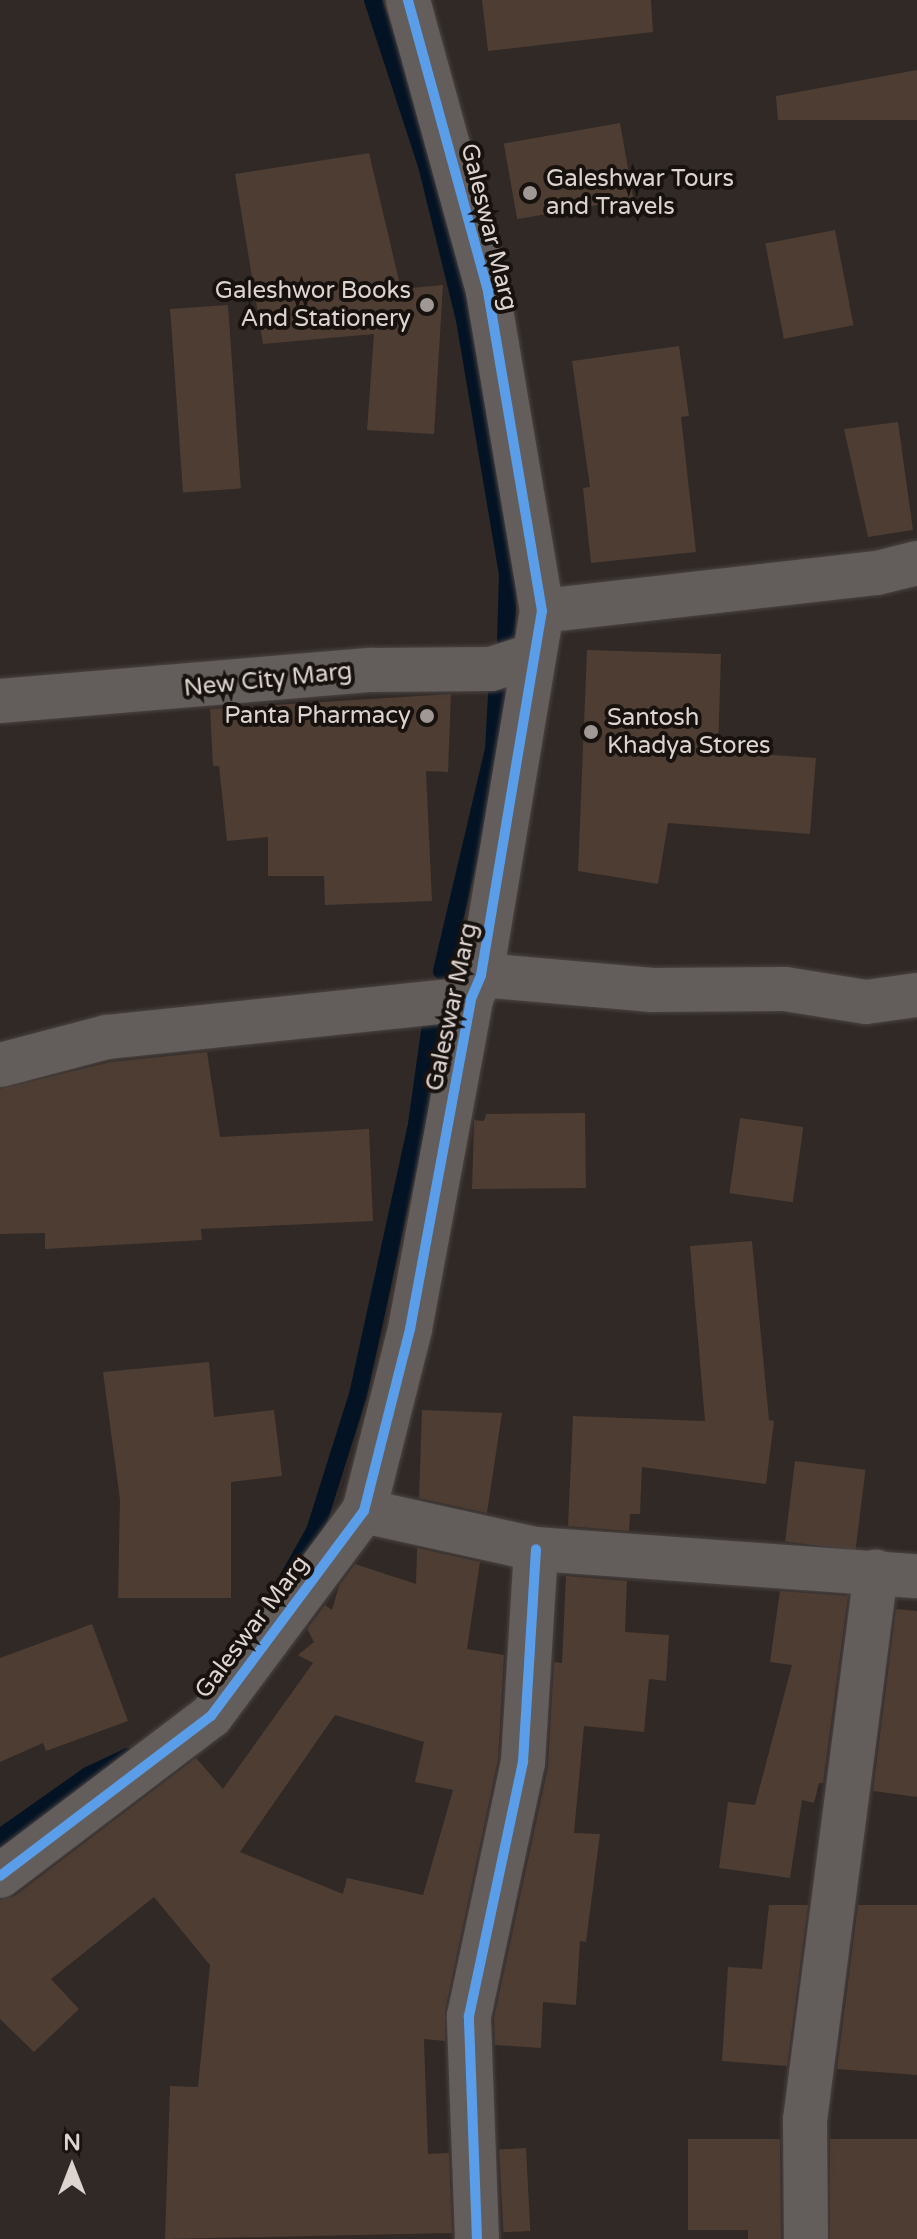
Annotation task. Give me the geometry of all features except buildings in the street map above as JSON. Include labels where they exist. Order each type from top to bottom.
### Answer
[{"type":"street","name":"Galeswar Marg","points":[[0,1876],[211,1716],[364,1511],[410,1329],[476,987],[542,611],[488,291],[408,0]]},
{"type":"street","points":[[542,611],[877,573],[917,563]]},
{"type":"street","name":"New City Marg","points":[[0,701],[372,670],[491,669],[534,655]]},
{"type":"street","points":[[0,1065],[107,1037],[476,987],[785,989],[866,1002],[917,995]]},
{"type":"street","points":[[364,1511],[536,1549],[896,1574],[805,2120],[806,2239]]},
{"type":"street","points":[[477,2239],[469,2016],[523,1762],[536,1549]]},
{"type":"waterway","points":[[373,0],[427,165],[465,320],[508,574],[506,640]]},
{"type":"waterway","points":[[442,971],[494,749],[498,678]]},
{"type":"waterway","points":[[284,1586],[315,1531],[358,1395],[417,1124],[434,1003]]},
{"type":"waterway","points":[[0,1838],[88,1776],[128,1757]]},
{"type":"cycle path","points":[[0,1876],[211,1716],[364,1511],[410,1329],[471,999],[481,975],[542,611],[488,291],[408,0]]},
{"type":"cycle path","points":[[477,2239],[469,2016],[523,1762],[536,1549]]},
{"type":"place","name":"Galeshwar Tours and Travels","points":[[530,193]]},
{"type":"place","name":"Galeshwor Books And Stationery","points":[[427,305]]},
{"type":"place","name":"Panta Pharmacy","points":[[427,716]]},
{"type":"place","name":"Santosh Khadya Stores","points":[[591,732]]}]
